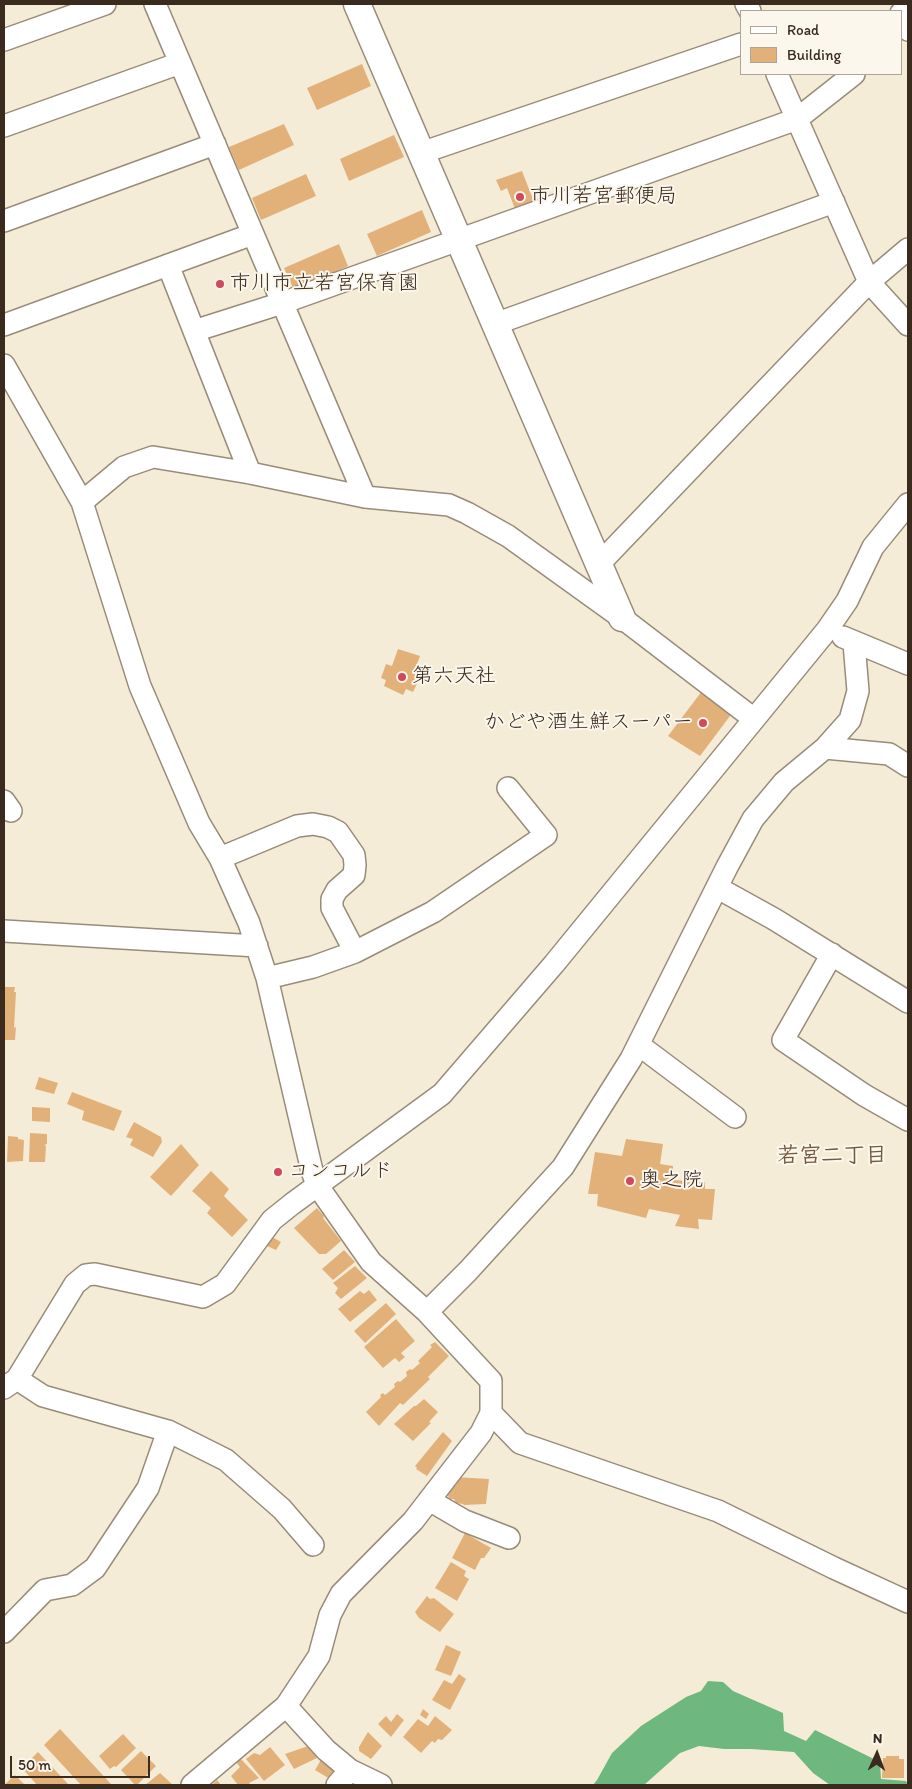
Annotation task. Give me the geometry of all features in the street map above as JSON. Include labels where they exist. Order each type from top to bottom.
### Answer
[{"type":"street","points":[[4,40],[105,4]]},
{"type":"street","points":[[155,4],[365,497]]},
{"type":"street","points":[[357,4],[622,618]]},
{"type":"street","points":[[902,16],[908,30]]},
{"type":"street","points":[[421,153],[740,44]]},
{"type":"street","points":[[4,126],[180,63]]},
{"type":"street","points":[[777,75],[869,282],[908,324]]},
{"type":"street","points":[[194,331],[282,303],[797,119],[853,75]]},
{"type":"street","points":[[4,221],[215,144]]},
{"type":"street","points":[[495,324],[834,202]]},
{"type":"street","points":[[4,325],[253,234]]},
{"type":"street","points":[[599,564],[869,282],[908,250]]},
{"type":"street","points":[[168,265],[250,473]]},
{"type":"street","points":[[4,365],[82,502],[140,686],[199,823],[220,858],[249,923],[267,978],[312,1171],[317,1185],[371,1262],[427,1312],[491,1381],[491,1413],[481,1433],[413,1521],[342,1594],[330,1615],[319,1656],[286,1706],[192,1785]]},
{"type":"street","points":[[82,502],[124,467],[154,457],[250,473],[365,497],[449,505],[508,536],[622,618],[754,720]]},
{"type":"street","points":[[313,1545],[282,1509],[226,1460],[168,1431],[43,1396],[10,1383],[75,1284],[86,1275],[95,1274],[203,1297],[225,1284],[272,1220],[442,1094],[554,964],[827,630],[847,601],[873,547],[908,504]]},
{"type":"street","points":[[827,630],[854,643],[908,664]]},
{"type":"street","points":[[427,1312],[563,1167],[631,1060],[718,888],[727,866],[753,819],[784,782],[825,748],[850,720],[858,692],[854,643]]},
{"type":"street","points":[[825,748],[890,754],[908,766]]},
{"type":"street","points":[[267,978],[313,967],[355,952],[433,912],[546,835],[508,788]]},
{"type":"street","points":[[220,858],[297,826],[313,824],[328,827],[338,832],[354,855],[355,865],[354,874],[337,890],[332,899],[332,908],[355,952]]},
{"type":"street","points":[[718,888],[774,919],[908,1002]]},
{"type":"street","points":[[4,931],[256,946]]},
{"type":"street","points":[[832,954],[783,1040],[864,1095],[908,1120]]},
{"type":"street","points":[[639,1045],[735,1117]]},
{"type":"street","points":[[491,1413],[520,1443],[718,1511],[908,1602]]},
{"type":"street","points":[[4,1632],[45,1590],[72,1585],[95,1568],[148,1488],[168,1431]]},
{"type":"street","points":[[429,1500],[465,1521],[509,1538]]},
{"type":"street","points":[[286,1706],[326,1750],[343,1778],[382,1785]]},
{"type":"green space","points":[[708,1681],[723,1682],[733,1691],[783,1713],[784,1731],[806,1741],[815,1730],[880,1762],[881,1779],[906,1781],[908,1785],[830,1785],[813,1773],[794,1752],[699,1746],[680,1753],[644,1785],[593,1785],[612,1753],[641,1726],[686,1697],[701,1691]]},
{"type":"building","points":[[362,64],[371,86],[317,110],[307,88]]},
{"type":"building","points":[[284,124],[294,145],[239,170],[229,147]]},
{"type":"building","points":[[394,135],[404,157],[349,181],[340,159]]},
{"type":"building","points":[[522,171],[534,202],[515,209],[507,188],[501,191],[496,180]]},
{"type":"building","points":[[306,174],[316,196],[261,220],[252,198]]},
{"type":"building","points":[[422,210],[431,232],[377,256],[367,234]]},
{"type":"building","points":[[339,244],[348,266],[294,290],[284,268]]},
{"type":"building","points":[[398,649],[420,656],[414,672],[421,675],[413,692],[406,689],[403,695],[384,686],[386,680],[381,678],[386,664],[392,666]]},
{"type":"building","points":[[702,691],[733,712],[700,756],[668,736]]},
{"type":"building","points":[[4,987],[15,987],[15,1040],[4,1040]]},
{"type":"building","points":[[39,1077],[58,1083],[54,1094],[35,1089]]},
{"type":"building","points":[[72,1092],[122,1111],[114,1131],[82,1120],[84,1111],[67,1104]]},
{"type":"building","points":[[32,1107],[50,1108],[50,1122],[32,1121]]},
{"type":"building","points":[[134,1122],[161,1137],[162,1142],[153,1157],[130,1145],[133,1139],[126,1137]]},
{"type":"building","points":[[30,1133],[47,1134],[47,1144],[44,1145],[46,1146],[45,1162],[29,1162]]},
{"type":"building","points":[[8,1136],[24,1140],[23,1161],[7,1162]]},
{"type":"building","points":[[626,1139],[663,1144],[660,1164],[673,1166],[673,1180],[705,1182],[705,1189],[715,1189],[712,1220],[698,1219],[699,1229],[675,1226],[680,1215],[649,1209],[646,1218],[597,1206],[598,1194],[588,1194],[595,1152],[622,1156]]},
{"type":"building","points":[[181,1144],[199,1165],[171,1196],[150,1177]]},
{"type":"building","points":[[211,1171],[229,1189],[224,1196],[248,1220],[232,1237],[207,1213],[211,1208],[192,1191]]},
{"type":"building","points":[[317,1208],[341,1241],[326,1254],[319,1254],[294,1228]]},
{"type":"building","points":[[272,1237],[281,1242],[276,1250],[267,1246]]},
{"type":"building","points":[[344,1250],[355,1262],[333,1280],[322,1269]]},
{"type":"building","points":[[355,1266],[367,1278],[341,1299],[335,1293],[338,1288],[333,1283]]},
{"type":"building","points":[[369,1290],[377,1300],[350,1322],[338,1309],[360,1291],[364,1294]]},
{"type":"building","points":[[386,1303],[396,1314],[365,1343],[354,1331]]},
{"type":"building","points":[[396,1319],[415,1341],[401,1353],[405,1357],[399,1362],[395,1358],[383,1368],[364,1347]]},
{"type":"building","points":[[435,1342],[449,1356],[428,1377],[430,1379],[403,1405],[400,1403],[379,1426],[366,1412],[381,1397],[380,1395],[383,1393],[385,1395],[395,1387],[394,1384],[407,1376],[406,1372],[410,1369],[412,1370],[420,1363],[418,1361],[432,1347],[430,1345]]},
{"type":"building","points":[[424,1399],[438,1412],[429,1422],[431,1423],[413,1441],[394,1424]]},
{"type":"building","points":[[443,1432],[452,1441],[427,1476],[416,1469],[415,1466]]},
{"type":"building","points":[[454,1477],[489,1479],[486,1504],[464,1505],[456,1503],[454,1499],[450,1499],[448,1496],[448,1485]]},
{"type":"building","points":[[465,1533],[491,1548],[484,1558],[481,1558],[475,1570],[452,1558]]},
{"type":"building","points":[[451,1562],[466,1571],[464,1576],[469,1579],[457,1601],[435,1588]]},
{"type":"building","points":[[427,1596],[430,1599],[434,1598],[454,1614],[440,1632],[419,1618],[415,1612]]},
{"type":"building","points":[[446,1645],[461,1652],[451,1676],[435,1670]]},
{"type":"building","points":[[459,1674],[466,1679],[450,1710],[432,1700],[444,1680],[452,1684]]},
{"type":"building","points":[[423,1709],[429,1714],[426,1719],[420,1715]]},
{"type":"building","points":[[397,1714],[404,1720],[391,1737],[378,1724],[386,1716],[391,1722]]},
{"type":"building","points":[[435,1716],[452,1730],[442,1740],[438,1739],[435,1743],[432,1741],[421,1753],[403,1737],[418,1719],[428,1726]]},
{"type":"building","points":[[60,1729],[112,1785],[81,1785],[44,1745]]},
{"type":"building","points":[[368,1732],[382,1746],[371,1759],[359,1751],[359,1747]]},
{"type":"building","points":[[123,1734],[136,1748],[116,1767],[114,1766],[110,1769],[99,1756]]},
{"type":"building","points":[[311,1745],[317,1758],[294,1769],[285,1754]]},
{"type":"building","points":[[270,1747],[285,1765],[264,1781],[246,1759],[254,1753],[260,1755]]},
{"type":"building","points":[[141,1751],[156,1766],[135,1785],[121,1770]]},
{"type":"building","points":[[38,1752],[69,1785],[37,1785],[22,1768]]},
{"type":"building","points":[[886,1756],[899,1756],[899,1759],[904,1759],[904,1778],[882,1778],[883,1758],[886,1758]]},
{"type":"building","points":[[240,1758],[259,1778],[249,1783],[251,1785],[238,1785],[231,1776],[240,1767],[236,1762]]},
{"type":"building","points":[[322,1758],[337,1767],[330,1779],[315,1770]]},
{"type":"building","points":[[160,1773],[173,1785],[145,1785]]},
{"type":"building","points":[[15,1775],[25,1785],[4,1785]]},
{"type":"building","points":[[217,1780],[221,1785],[212,1785]]},
{"type":"place","name":"市川若宮郵便局","points":[[520,197]]},
{"type":"place","name":"市川市立若宮保育園","points":[[220,284]]},
{"type":"place","name":"第六天社","points":[[402,677]]},
{"type":"place","name":"かどや酒生鮮スーパー","points":[[703,723]]},
{"type":"place","name":"コンコルド","points":[[278,1172]]},
{"type":"place","name":"奥之院","points":[[630,1181]]},
{"type":"district","name":"若宮二丁目","points":[[832,1156]]}]
